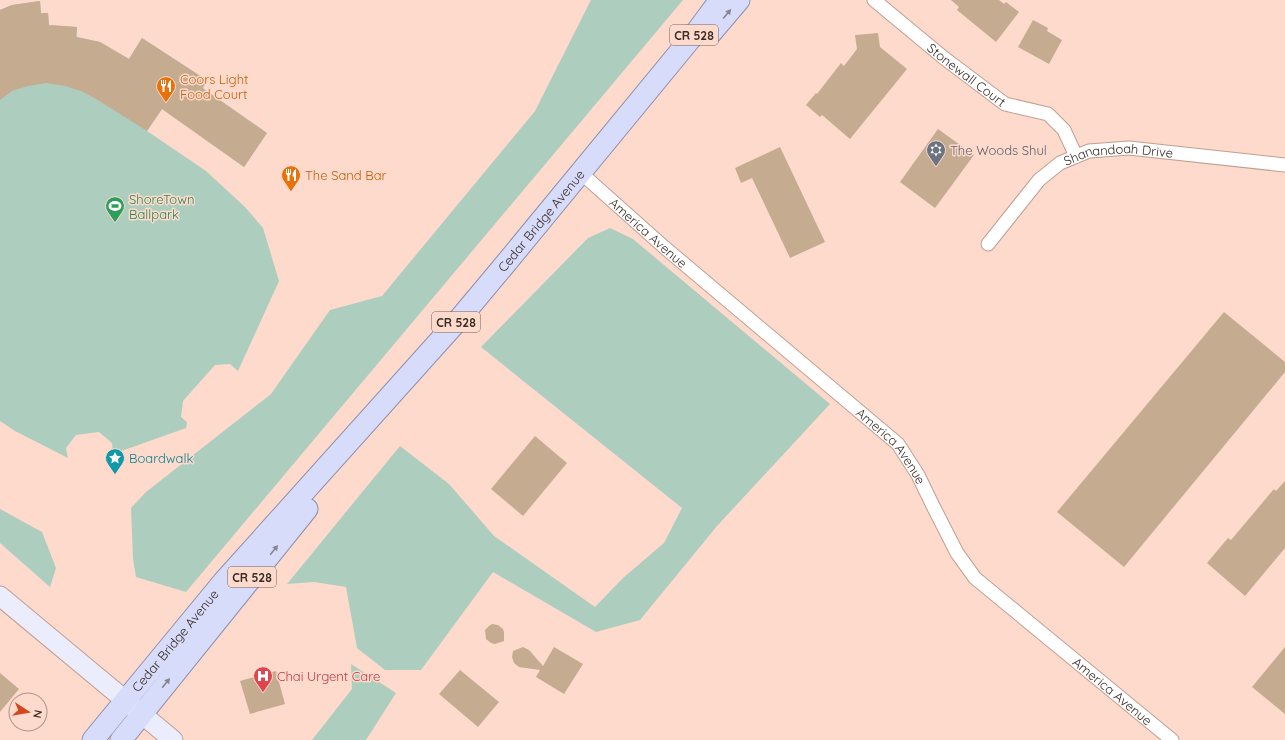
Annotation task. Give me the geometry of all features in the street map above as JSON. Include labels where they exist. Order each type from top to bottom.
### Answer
[{"type":"main road","name":"Cedar Bridge Avenue","points":[[93,740],[224,581],[356,436],[461,317],[667,68],[720,0]]},
{"type":"main road","points":[[667,68],[708,38],[739,0]]},
{"type":"main road","name":"Cedar Bridge Avenue","points":[[121,740],[307,509],[356,436]]},
{"type":"main road","points":[[0,596],[173,740]]},
{"type":"street","name":"Stonewall Court","points":[[874,0],[944,58],[1005,104],[1048,114],[1064,130],[1076,156]]},
{"type":"street","name":"Shanandoah Drive","points":[[988,244],[1038,180],[1060,163],[1089,151],[1129,148],[1285,165]]},
{"type":"street","name":"America Avenue","points":[[581,173],[664,247],[898,444],[918,475],[957,553],[975,578],[1172,740]]},
{"type":"green space","points":[[591,0],[683,0],[186,592],[136,577],[133,559],[131,508],[146,492],[271,394],[330,310],[382,296],[535,111]]},
{"type":"green space","name":"ShoreTown Ballpark","points":[[40,1],[41,13],[48,13],[49,25],[77,27],[77,37],[100,42],[129,59],[142,38],[208,81],[203,88],[267,133],[244,167],[162,109],[147,131],[206,171],[245,207],[263,228],[279,281],[238,371],[230,364],[215,365],[183,401],[181,417],[187,422],[186,428],[113,454],[112,443],[99,432],[76,435],[66,448],[68,458],[15,431],[0,421],[0,10],[12,5]]},
{"type":"green space","points":[[610,228],[633,239],[830,404],[717,526],[640,620],[596,632],[493,572],[421,670],[385,670],[357,648],[346,587],[314,582],[287,584],[400,446],[449,484],[494,536],[595,607],[623,578],[664,543],[682,508],[481,347],[588,238]]},
{"type":"green space","points":[[0,509],[42,532],[56,568],[50,587],[0,543]]},
{"type":"green space","points":[[351,664],[396,693],[366,740],[312,740],[352,689]]},
{"type":"building","points":[[951,0],[999,0],[1004,4],[1006,2],[1019,12],[996,42],[957,10],[959,7]]},
{"type":"building","points":[[40,1],[41,13],[48,13],[49,25],[77,27],[76,37],[100,42],[129,59],[142,38],[208,81],[202,88],[267,133],[244,167],[162,109],[147,131],[96,99],[81,91],[65,86],[46,83],[28,86],[12,91],[0,100],[0,10],[12,5]]},
{"type":"building","points":[[1033,20],[1048,28],[1047,31],[1062,40],[1049,64],[1018,47]]},
{"type":"building","points":[[878,33],[880,47],[907,69],[850,139],[822,115],[820,117],[806,105],[816,93],[817,94],[841,63],[844,66],[857,49],[855,35]]},
{"type":"building","points":[[938,129],[974,155],[935,208],[900,182]]},
{"type":"building","points":[[780,147],[825,242],[790,258],[752,178],[741,183],[735,168]]},
{"type":"building","points":[[1224,312],[1285,362],[1285,372],[1124,567],[1057,512]]},
{"type":"building","points":[[535,436],[567,463],[523,516],[491,489]]},
{"type":"building","points":[[1285,481],[1285,548],[1245,596],[1207,563],[1228,538],[1231,540],[1274,489],[1276,491]]},
{"type":"building","points":[[492,624],[498,625],[503,629],[504,641],[495,644],[486,639],[485,630]]},
{"type":"building","points":[[523,647],[529,650],[543,666],[554,647],[583,664],[564,694],[536,677],[540,670],[519,667],[514,663],[512,657],[513,651]]},
{"type":"building","points":[[1285,647],[1285,714],[1252,687]]},
{"type":"building","points":[[460,670],[499,702],[478,727],[439,694]]},
{"type":"building","name":"Chai Urgent Care","points":[[276,671],[285,704],[250,714],[240,681]]},
{"type":"building","points":[[0,673],[19,689],[17,692],[8,692],[8,702],[0,712]]},
{"type":"place","name":"Coors Light Food Court","points":[[166,103]]},
{"type":"place","name":"The Woods Shul","points":[[936,167]]},
{"type":"place","name":"The Sand Bar","points":[[291,192]]},
{"type":"place","name":"ShoreTown Ballpark","points":[[115,223]]},
{"type":"place","name":"Boardwalk","points":[[115,475]]},
{"type":"place","name":"Chai Urgent Care","points":[[263,693]]}]
